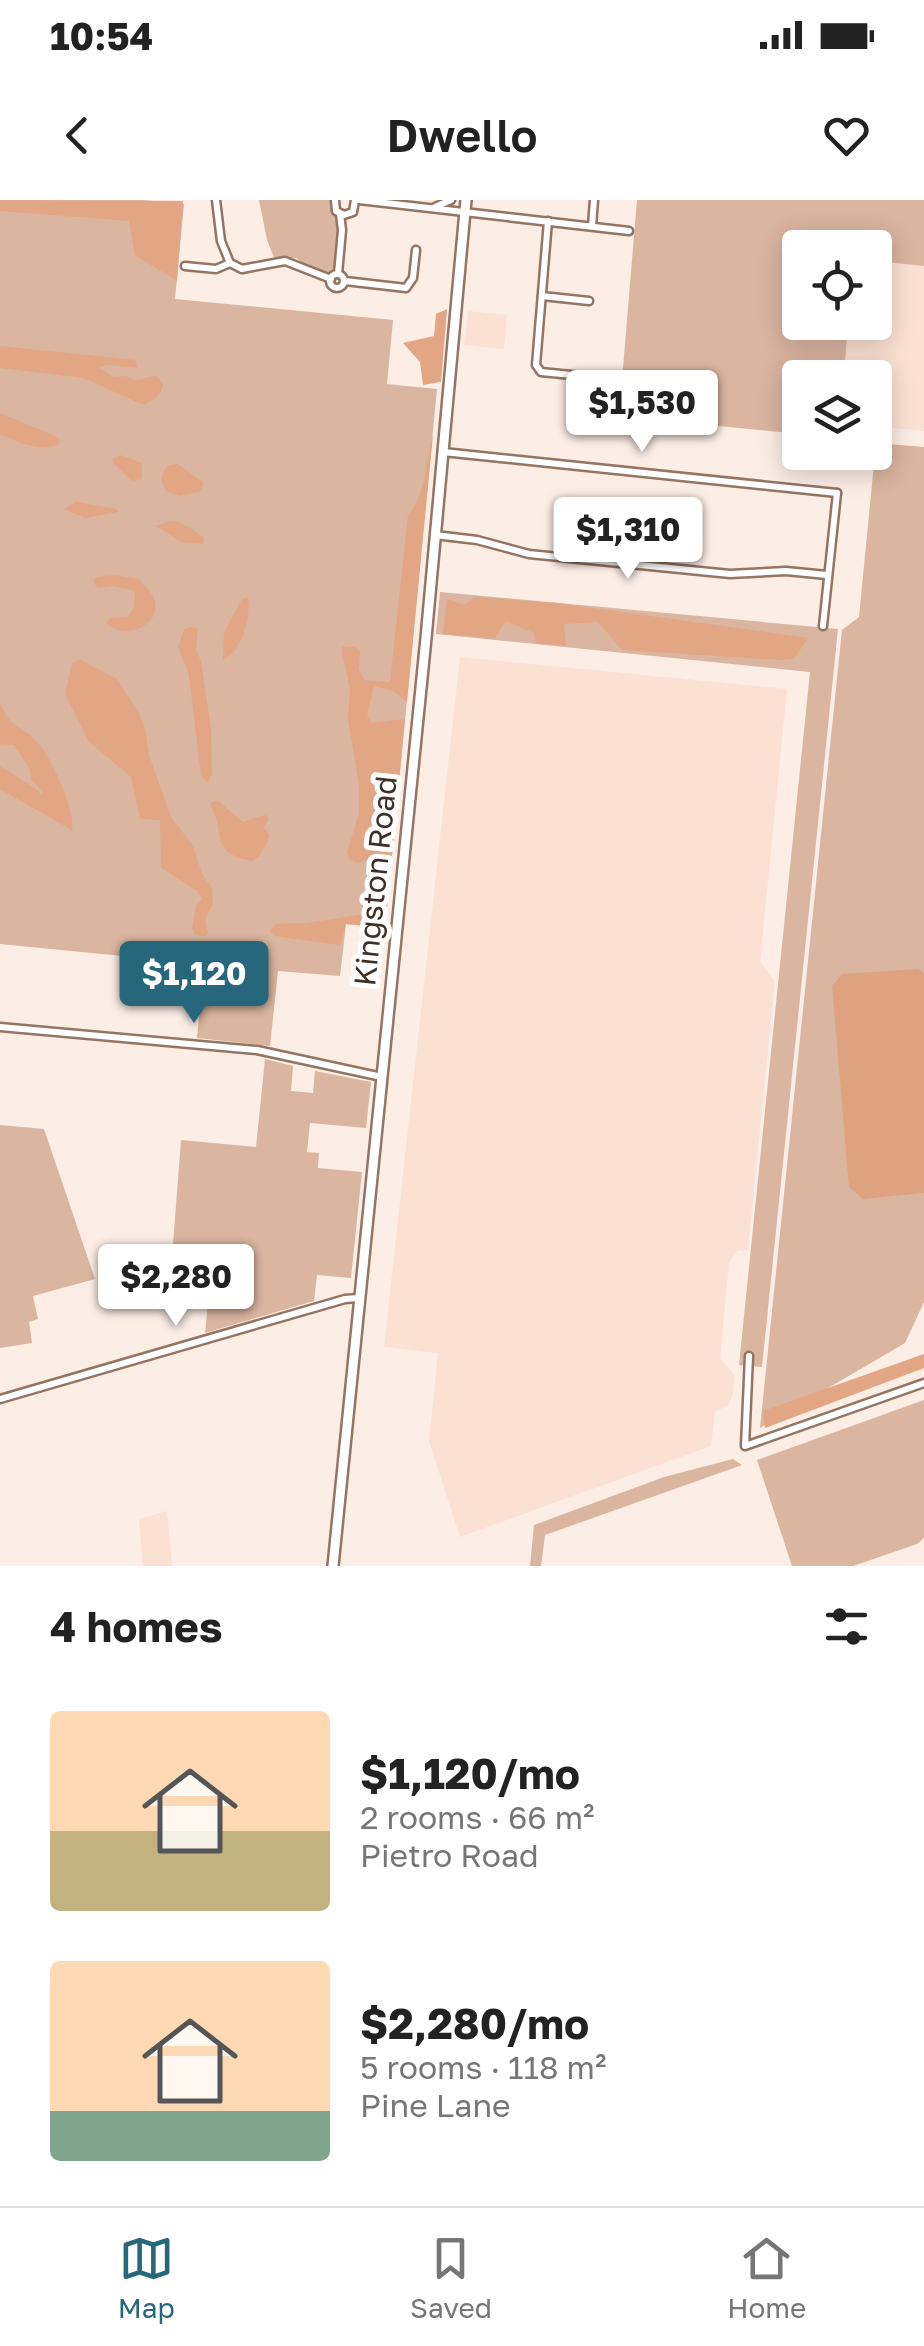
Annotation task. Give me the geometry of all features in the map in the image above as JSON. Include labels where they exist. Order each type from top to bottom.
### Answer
[{"type":"main road","name":"Kingston Road","points":[[332,1566],[466,200]]},
{"type":"street","points":[[216,200],[221,241],[230,263],[242,269],[285,261],[344,281],[406,288],[413,278],[416,250]]},
{"type":"street","points":[[334,200],[334,208],[344,214]]},
{"type":"street","points":[[434,208],[451,200]]},
{"type":"street","points":[[592,226],[594,200]]},
{"type":"street","points":[[344,281],[337,288],[334,276],[344,214],[356,203],[629,230]]},
{"type":"street","points":[[548,221],[538,369],[582,376]]},
{"type":"street","points":[[184,266],[216,269],[230,263]]},
{"type":"street","points":[[542,296],[589,302]]},
{"type":"street","points":[[443,452],[837,492],[823,626]]},
{"type":"street","points":[[436,535],[477,540],[528,554],[730,574],[786,571],[827,575]]},
{"type":"street","points":[[0,1027],[257,1050],[382,1077]]},
{"type":"street","points":[[0,1399],[358,1298]]},
{"type":"street","points":[[749,1356],[745,1446],[924,1383]]},
{"type":"shaded area","points":[[0,200],[143,200],[184,204],[175,299],[393,320],[387,384],[437,389],[385,928],[346,924],[340,976],[278,971],[270,1046],[197,1038],[204,964],[0,944]]},
{"type":"shaded area","points":[[0,200],[183,201],[177,281],[135,255],[129,221],[0,211]]},
{"type":"shaded area","points":[[259,200],[332,200],[338,223],[334,268],[327,273],[311,269],[296,258],[275,260]]},
{"type":"shaded area","points":[[637,200],[924,200],[924,266],[892,263],[892,230],[782,230],[782,340],[847,340],[845,360],[782,360],[782,432],[619,416]]},
{"type":"shaded area","points":[[892,263],[924,266],[924,431],[892,428],[892,360],[845,360],[847,340],[892,340]]},
{"type":"shaded area","points":[[447,309],[441,382],[423,385],[420,362],[403,343],[434,336],[436,314]]},
{"type":"shaded area","points":[[468,311],[507,315],[504,349],[464,345]]},
{"type":"shaded area","points":[[0,346],[136,360],[137,368],[99,368],[114,377],[138,380],[156,376],[163,387],[143,405],[84,378],[0,368]]},
{"type":"shaded area","points":[[0,413],[55,436],[60,439],[59,444],[37,447],[0,434]]},
{"type":"shaded area","points":[[433,435],[407,702],[393,691],[374,686],[367,716],[372,723],[405,719],[385,928],[346,924],[340,945],[274,936],[270,931],[275,924],[376,912],[376,866],[371,859],[357,863],[347,853],[359,813],[359,785],[342,647],[355,646],[360,651],[359,669],[364,680],[390,682],[408,515],[422,487]]},
{"type":"shaded area","points":[[892,444],[924,447],[924,1302],[905,1343],[760,1428],[842,630],[859,617],[873,470],[892,470]]},
{"type":"shaded area","points":[[120,455],[142,463],[142,479],[132,481],[113,463],[112,459]]},
{"type":"shaded area","points":[[178,464],[203,482],[202,491],[180,496],[167,492],[162,475],[169,465]]},
{"type":"shaded area","points":[[76,502],[118,512],[85,518],[64,509]]},
{"type":"shaded area","points":[[171,521],[204,538],[203,544],[182,542],[155,526]]},
{"type":"shaded area","points":[[96,577],[139,579],[154,598],[153,616],[140,628],[122,631],[106,623],[110,618],[128,617],[134,608],[135,591],[115,586],[98,588],[93,582]]},
{"type":"shaded area","points":[[440,592],[838,629],[762,1367],[739,1365],[810,672],[436,634]]},
{"type":"shaded area","points":[[248,597],[244,633],[230,656],[223,660],[224,632],[242,599]]},
{"type":"shaded area","points":[[475,597],[557,603],[808,638],[794,659],[780,660],[622,650],[598,622],[564,624],[566,646],[536,643],[534,633],[506,621],[495,638],[443,634],[447,599],[464,605]]},
{"type":"shaded area","points":[[198,629],[196,650],[211,729],[212,774],[208,782],[201,776],[189,675],[178,647],[184,630]]},
{"type":"shaded area","points":[[460,657],[787,689],[760,962],[775,981],[748,1250],[738,1251],[729,1262],[720,1359],[735,1375],[733,1394],[728,1405],[715,1412],[711,1446],[460,1537],[429,1441],[438,1353],[384,1347]]},
{"type":"shaded area","points":[[79,659],[117,679],[138,712],[171,817],[193,846],[202,874],[212,888],[213,904],[205,919],[205,936],[195,935],[192,929],[196,906],[202,899],[197,891],[161,868],[160,820],[140,819],[131,777],[89,742],[65,694],[72,663]]},
{"type":"shaded area","points":[[0,704],[9,719],[38,743],[49,760],[66,798],[72,830],[0,789],[0,766],[44,794],[31,779],[30,770],[14,745],[0,744]]},
{"type":"shaded area","points":[[213,801],[243,822],[265,815],[269,818],[264,828],[270,836],[260,856],[252,861],[229,853],[221,840],[210,804]]},
{"type":"shaded area","points":[[918,969],[924,973],[924,1193],[863,1199],[849,1187],[832,986],[842,974]]},
{"type":"shaded area","points":[[265,1059],[293,1066],[291,1091],[313,1093],[315,1071],[371,1082],[366,1128],[310,1123],[307,1152],[319,1153],[318,1168],[362,1172],[351,1278],[317,1275],[314,1301],[205,1333],[211,1274],[171,1270],[181,1140],[256,1147]]},
{"type":"shaded area","points":[[0,1125],[44,1129],[95,1279],[33,1296],[38,1319],[29,1322],[32,1343],[0,1348]]},
{"type":"shaded area","points":[[924,1354],[924,1368],[765,1428],[763,1411]]},
{"type":"shaded area","points":[[924,1400],[924,1538],[917,1544],[853,1566],[792,1566],[757,1460]]},
{"type":"shaded area","points":[[733,1459],[742,1465],[545,1535],[541,1566],[530,1566],[534,1525],[664,1477]]},
{"type":"shaded area","points":[[167,1511],[172,1566],[143,1566],[139,1519]]}]
